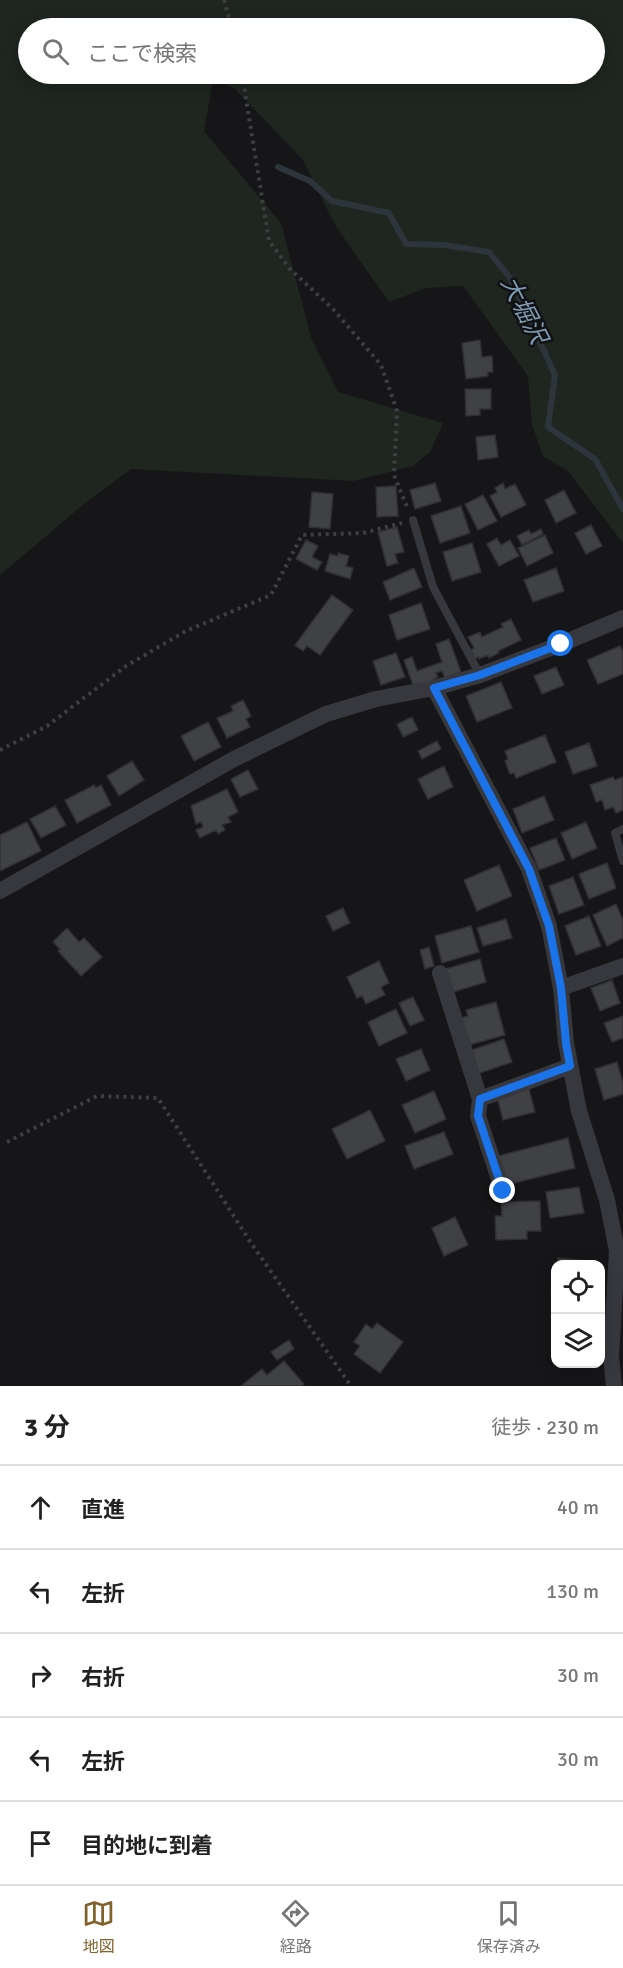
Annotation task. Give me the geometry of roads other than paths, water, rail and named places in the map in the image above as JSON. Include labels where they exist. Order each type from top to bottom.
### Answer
[{"type":"street","points":[[0,891],[234,759],[326,714],[376,699],[434,688],[480,675],[623,618]]},
{"type":"street","points":[[434,688],[529,869],[549,926],[561,988],[566,1043],[579,1111],[607,1200],[617,1251],[611,1357],[614,1386]]},
{"type":"street","points":[[561,988],[623,966]]},
{"type":"street","points":[[440,973],[480,1099],[478,1116],[503,1191]]},
{"type":"street","points":[[480,1099],[570,1066]]},
{"type":"lane","points":[[413,520],[433,587],[480,675]]},
{"type":"lane","points":[[623,829],[615,833],[623,861]]},
{"type":"waterway","name":"大堀沢","points":[[278,167],[310,181],[332,201],[389,213],[406,244],[445,245],[489,252],[511,279],[555,375],[548,427],[595,459],[623,509]]}]
